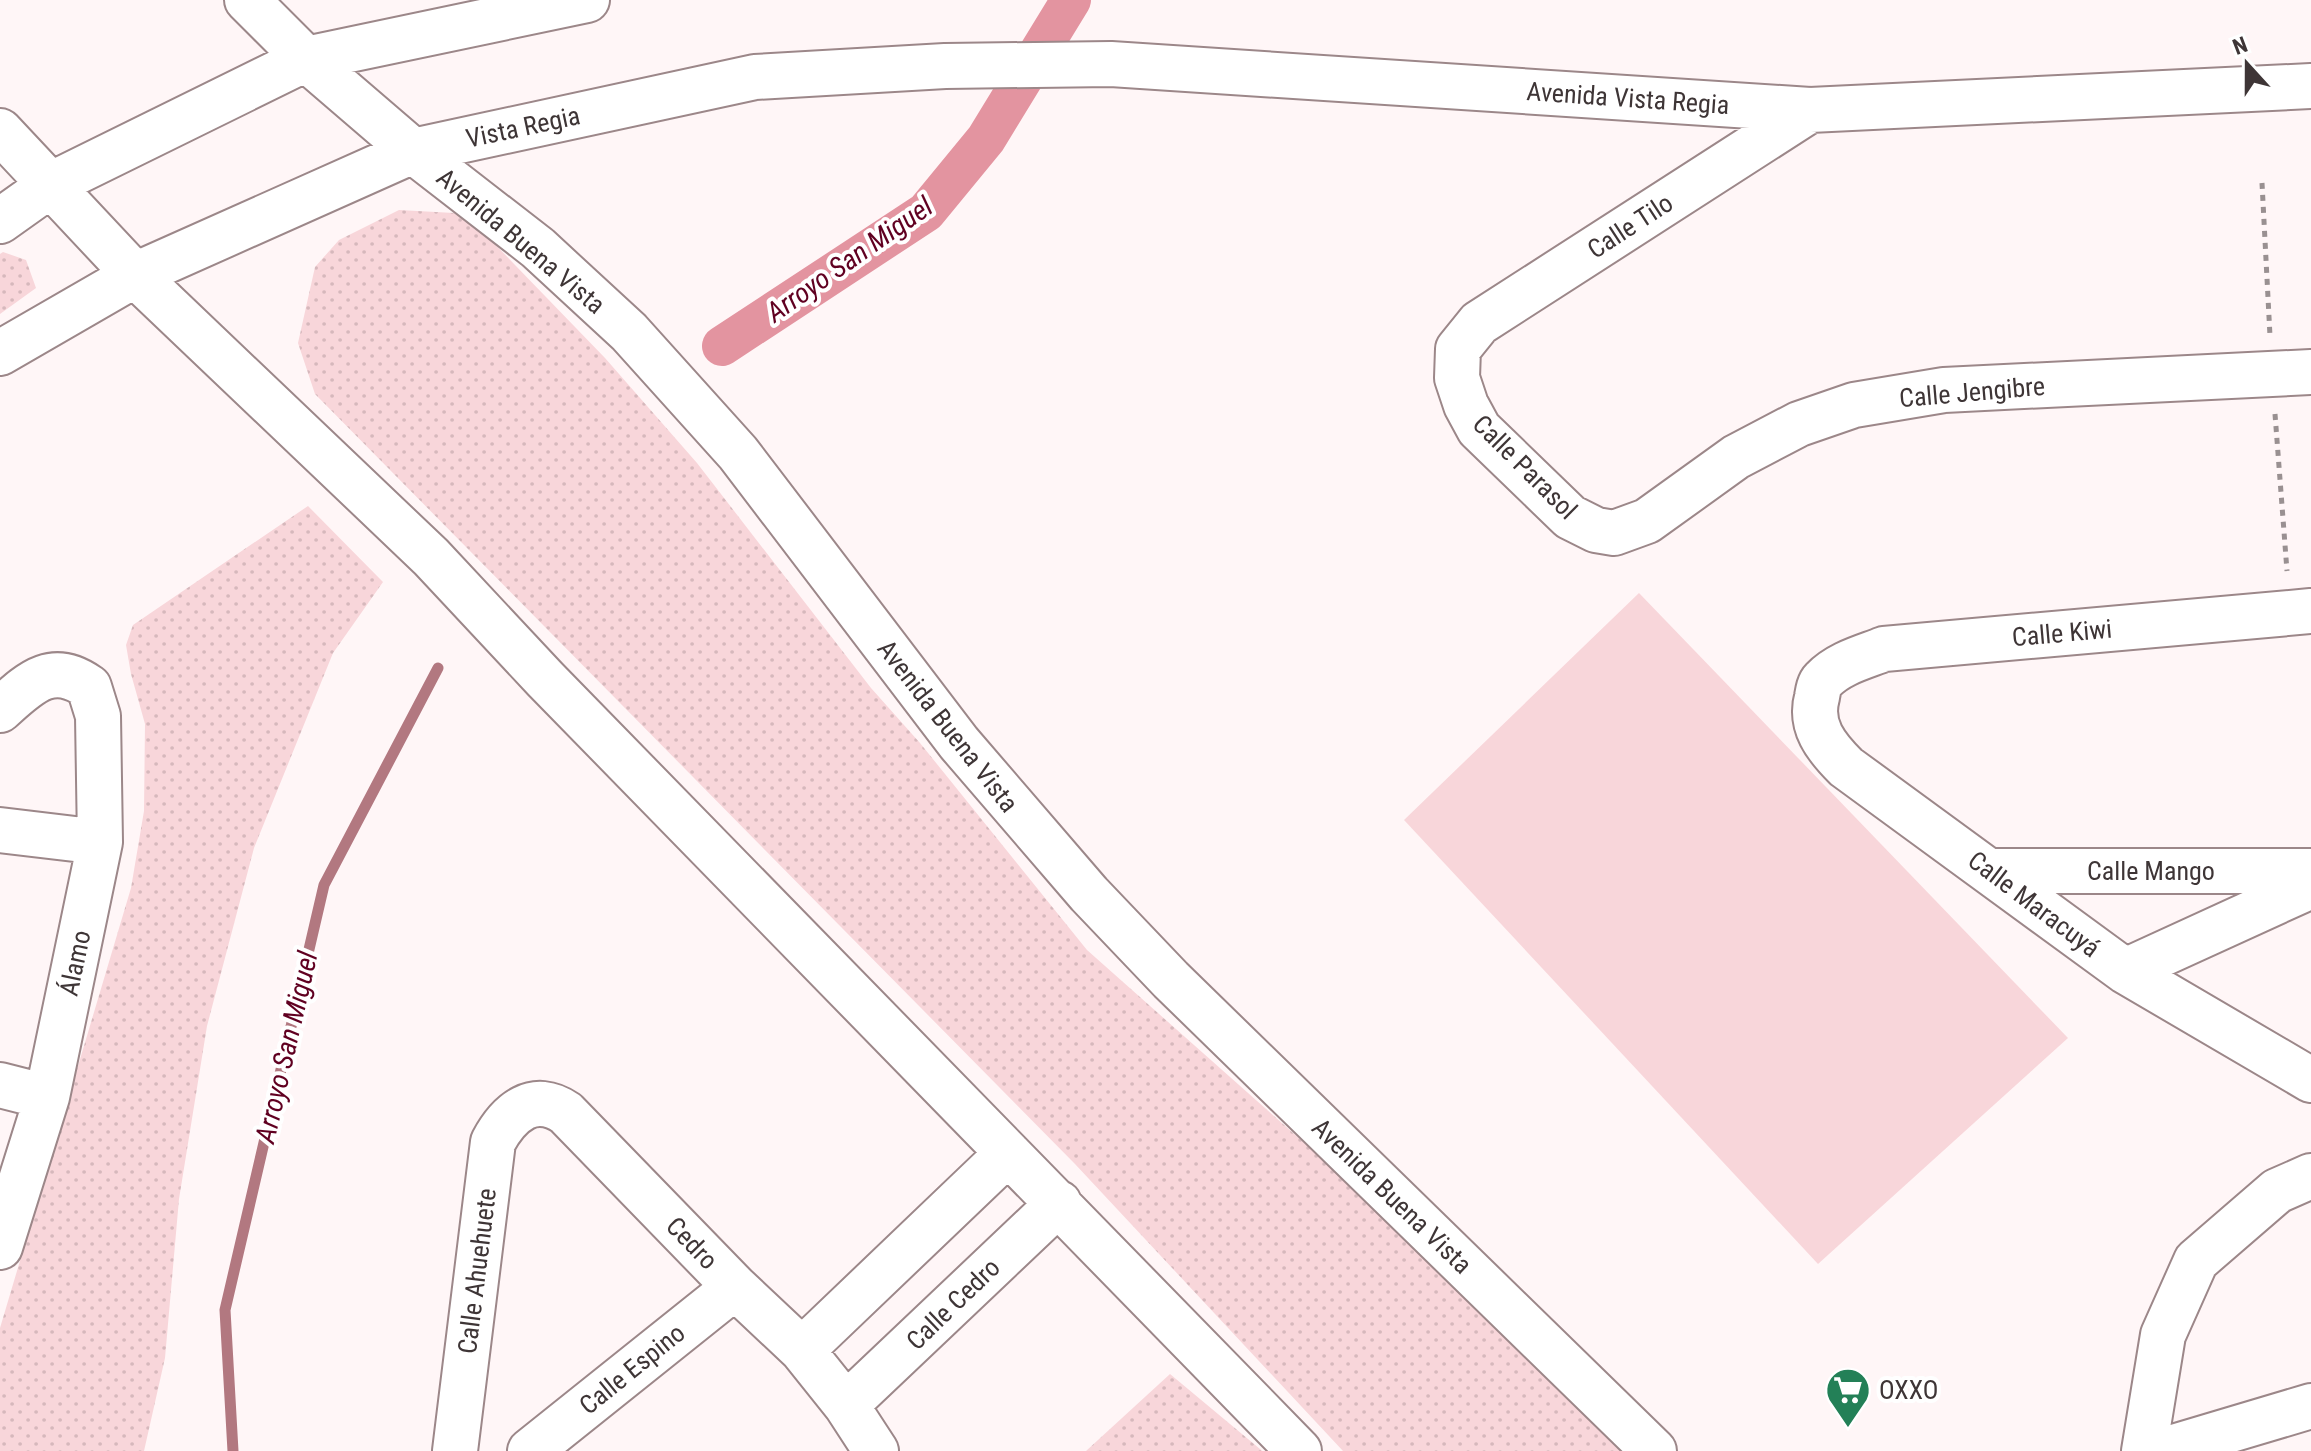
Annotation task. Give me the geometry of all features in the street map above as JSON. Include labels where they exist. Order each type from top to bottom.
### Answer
[{"type":"street","name":"Avenida Buena Vista","points":[[247,0],[306,59],[413,151],[538,248],[629,332],[738,453],[959,743],[1089,894],[1171,980],[1654,1451]]},
{"type":"street","points":[[0,221],[52,184],[306,59],[530,6],[587,0]]},
{"type":"street","name":"Avenida Vista Regia","points":[[945,66],[1111,64],[1810,110],[2311,86]]},
{"type":"street","name":"Vista Regia","points":[[0,353],[135,275],[413,151],[755,77],[945,66]]},
{"type":"street","name":"Calle Tilo","points":[[1458,349],[1479,323],[1810,110]]},
{"type":"street","points":[[0,131],[135,275],[431,557],[545,679],[1299,1451]]},
{"type":"street","name":"Calle Parasol","points":[[1458,349],[1457,378],[1466,405],[1479,429],[1570,517],[1596,530]]},
{"type":"street","name":"Calle Jengibre","points":[[1596,530],[1614,533],[1630,529],[1736,457],[1799,424],[1854,405],[1944,390],[2311,372]]},
{"type":"street","name":"Calle Kiwi","points":[[1821,681],[1844,664],[1884,649],[2311,611]]},
{"type":"street","name":"Álamo","points":[[0,710],[30,683],[49,675],[64,674],[89,687],[98,716],[100,842],[47,1097],[0,1247]]},
{"type":"street","name":"Calle Maracuyá","points":[[1821,681],[1814,708],[1817,730],[1846,767],[2125,971],[2311,1080]]},
{"type":"street","points":[[0,830],[100,842]]},
{"type":"street","name":"Calle Mango","points":[[1991,871],[2311,871]]},
{"type":"street","points":[[2125,971],[2311,886]]},
{"type":"street","points":[[0,1085],[47,1097]]},
{"type":"street","name":"Cedro","points":[[527,1107],[553,1104],[566,1113],[735,1287],[802,1350],[846,1405],[876,1451]]},
{"type":"street","name":"Calle Ahuehuete","points":[[455,1451],[493,1142],[502,1124],[527,1107]]},
{"type":"street","points":[[802,1350],[1008,1153]]},
{"type":"street","points":[[2144,1451],[2163,1335],[2196,1261],[2277,1191],[2311,1176]]},
{"type":"street","name":"Calle Cedro","points":[[846,1405],[1059,1203]]},
{"type":"street","name":"Calle Espino","points":[[530,1451],[735,1287]]},
{"type":"street","points":[[2160,1451],[2311,1406]]},
{"type":"shaded area","points":[[399,210],[454,213],[487,236],[605,358],[697,463],[871,688],[920,743],[1087,950],[1355,1188],[1633,1451],[1343,1451],[1075,1164],[315,394],[298,343],[315,267],[339,240]]},
{"type":"shaded area","points":[[3,252],[26,260],[36,288],[0,314],[0,254]]},
{"type":"shaded area","points":[[308,506],[383,582],[333,653],[254,848],[207,1026],[179,1199],[165,1358],[144,1451],[0,1451],[0,1328],[131,888],[144,811],[145,724],[126,645],[133,625]]},
{"type":"shaded area","points":[[1639,593],[2068,1038],[1818,1264],[1404,820]]},
{"type":"shaded area","points":[[1170,1374],[1260,1449],[1262,1451],[1086,1451]]},
{"type":"waterway","name":"Arroyo San Miguel","points":[[722,346],[926,212],[986,139],[1071,0]]},
{"type":"waterway","name":"Arroyo San Miguel","points":[[233,1451],[225,1310],[324,885],[438,668]]},
{"type":"place","name":"OXXO","points":[[1848,1429]]}]
